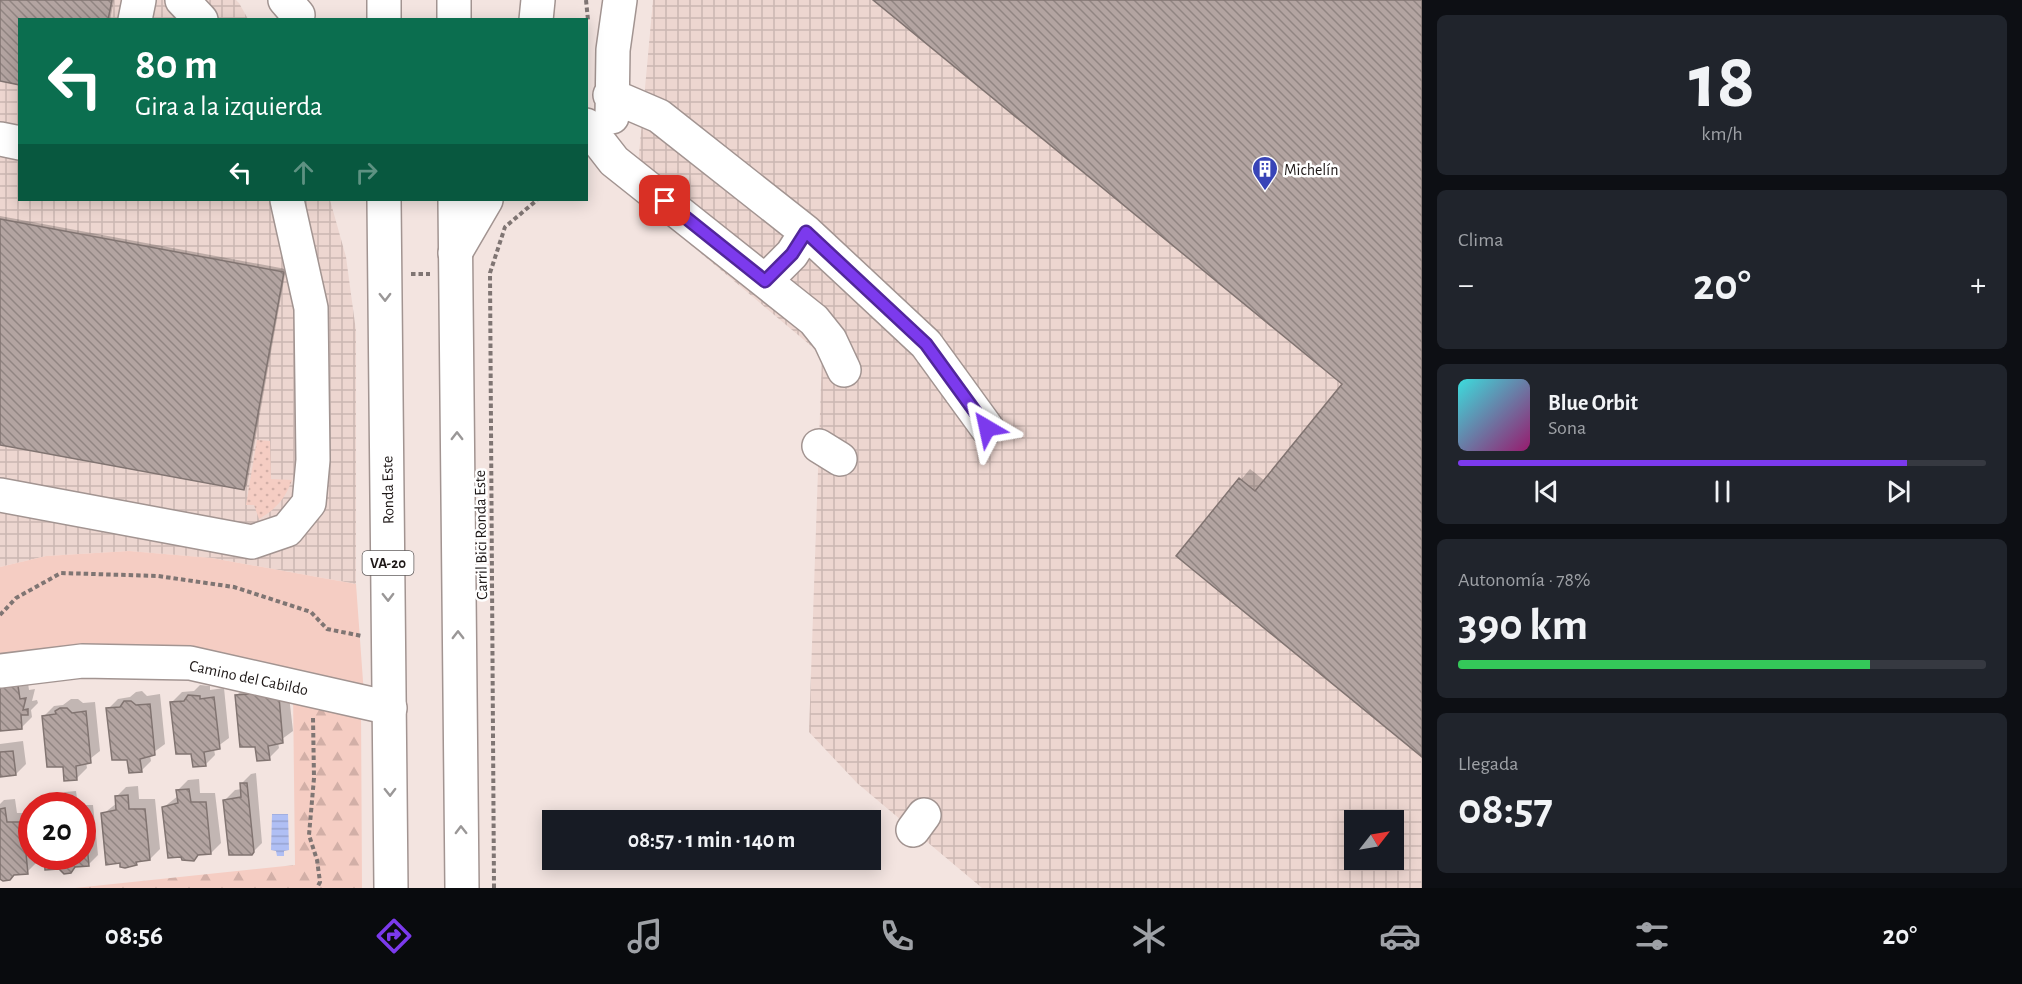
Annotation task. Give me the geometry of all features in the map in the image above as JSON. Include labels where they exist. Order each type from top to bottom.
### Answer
[{"type":"main road","points":[[135,18],[139,0]]},
{"type":"main road","points":[[182,0],[199,18]]},
{"type":"main road","points":[[384,0],[384,18]]},
{"type":"main road","points":[[454,0],[454,18]]},
{"type":"main road","points":[[536,18],[538,0]]},
{"type":"main road","points":[[596,156],[610,95],[620,0]]},
{"type":"main road","points":[[610,95],[659,116],[806,232],[926,344],[987,428]]},
{"type":"main road","points":[[588,131],[596,156],[814,320],[830,340],[844,370]]},
{"type":"main road","points":[[0,139],[18,143]]},
{"type":"main road","points":[[0,495],[252,542],[287,530],[309,503],[313,460],[311,308],[287,201]]},
{"type":"main road","points":[[369,201],[384,238]]},
{"type":"main road","name":"Ronda Este","points":[[384,201],[392,888]]},
{"type":"main road","points":[[455,201],[462,888]]},
{"type":"main road","points":[[455,263],[486,201]]},
{"type":"main road","points":[[765,281],[792,254],[806,232]]},
{"type":"main road","name":"Camino del Cabildo","points":[[0,671],[82,661],[190,663],[390,708]]},
{"type":"path","name":"Carril Bici Ronda Este","points":[[494,888],[490,273],[505,227],[536,201]]},
{"type":"path","points":[[384,275],[455,263],[490,273]]},
{"type":"path","points":[[0,615],[16,598],[61,573],[158,576],[234,587],[311,612],[327,629],[389,638]]},
{"type":"path","points":[[312,690],[314,778],[309,835],[317,860],[320,882],[316,888]]},
{"type":"shaded area","points":[[0,0],[236,0],[247,18],[18,18],[18,201],[330,201],[346,257],[356,331],[356,584],[212,558],[129,551],[46,556],[0,567]]},
{"type":"shaded area","points":[[653,0],[1422,0],[1422,888],[982,888],[857,783],[809,732],[822,355],[635,198]]},
{"type":"green space","points":[[257,440],[270,441],[271,479],[292,480],[279,503],[259,519],[254,505],[246,505]]},
{"type":"green space","points":[[129,551],[212,558],[356,584],[364,695],[323,684],[0,664],[0,567],[46,556]]},
{"type":"green space","points":[[293,692],[361,705],[362,888],[75,888],[295,865]]},
{"type":"water","points":[[272,814],[288,814],[289,850],[284,851],[284,856],[277,856],[276,851],[271,850]]},
{"type":"building","points":[[0,0],[112,0],[108,18],[18,18],[18,85],[0,81]]},
{"type":"building","name":"Michelín","points":[[873,0],[1422,0],[1422,757],[1176,556],[1239,478],[1255,491],[1342,384]]},
{"type":"building","points":[[0,219],[284,272],[244,490],[0,445]]},
{"type":"building","points":[[18,686],[20,699],[26,698],[23,710],[28,709],[28,715],[21,715],[22,729],[0,731],[0,687]]},
{"type":"building","points":[[248,691],[279,697],[283,743],[268,746],[270,760],[257,761],[255,747],[240,747],[235,695],[248,694]]},
{"type":"building","points":[[188,695],[200,696],[200,699],[214,697],[220,749],[204,752],[206,766],[193,767],[191,754],[176,754],[170,702],[184,701]]},
{"type":"building","points":[[124,701],[131,701],[136,705],[150,704],[155,755],[140,759],[142,772],[129,773],[127,760],[112,760],[106,708],[120,707]]},
{"type":"building","points":[[67,708],[72,713],[86,711],[91,763],[76,766],[77,780],[64,781],[63,767],[47,767],[42,716],[56,714],[55,711]]},
{"type":"building","points":[[13,751],[16,775],[0,777],[0,752]]},
{"type":"building","points":[[240,783],[247,783],[254,852],[252,855],[229,855],[223,800],[241,797]]},
{"type":"building","points":[[189,789],[191,802],[206,802],[211,854],[198,855],[194,861],[182,860],[181,857],[168,858],[162,807],[178,803],[176,790]]},
{"type":"building","points":[[128,795],[129,809],[145,809],[150,860],[136,862],[137,865],[125,868],[120,867],[120,863],[106,865],[101,813],[116,810],[115,796]]},
{"type":"building","points":[[5,808],[7,822],[18,822],[18,870],[28,870],[28,874],[14,875],[10,880],[3,881],[0,879],[0,809]]},
{"type":"building","points":[[60,870],[73,870],[71,873],[64,874]]},
{"type":"place","name":"Michelín","points":[[1265,192]]},
{"type":"route","points":[[665,201],[765,281],[792,254],[806,232],[926,344],[987,428]]}]
